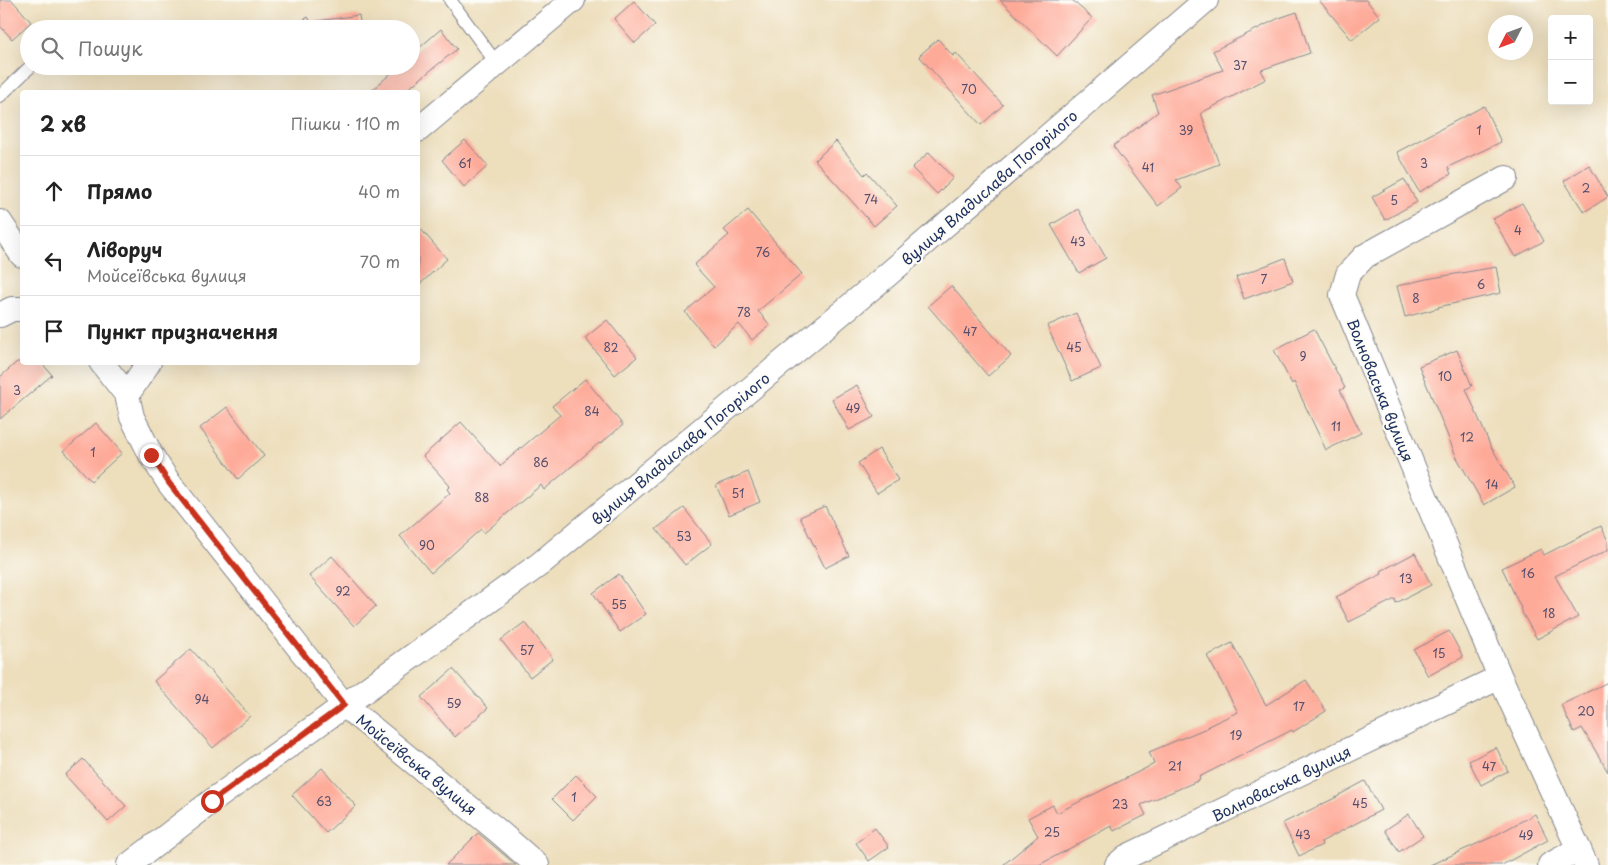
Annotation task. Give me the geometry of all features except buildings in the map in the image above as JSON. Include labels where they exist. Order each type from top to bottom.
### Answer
[{"type":"street","points":[[420,128],[573,0]]},
{"type":"street","name":"вулиця Владислава Погорілого","points":[[129,865],[212,801],[540,564],[886,276],[1206,0]]},
{"type":"street","name":"Волноваська вулиця","points":[[1506,178],[1365,256],[1348,274],[1342,295],[1500,677],[1582,857],[1550,865]]},
{"type":"street","points":[[0,222],[20,252]]},
{"type":"street","points":[[0,315],[12,309],[20,310]]},
{"type":"street","name":"Мойсеївська вулиця","points":[[103,365],[127,395],[132,417],[151,455],[169,483],[344,705],[537,865]]},
{"type":"street","points":[[127,395],[146,365]]},
{"type":"street","name":"Волноваська вулиця","points":[[1117,865],[1135,853],[1500,677]]},
{"type":"lane","points":[[450,0],[497,64]]},
{"type":"lane","points":[[0,96],[22,75]]},
{"type":"route","points":[[151,455],[169,483],[344,705],[212,801]]}]
